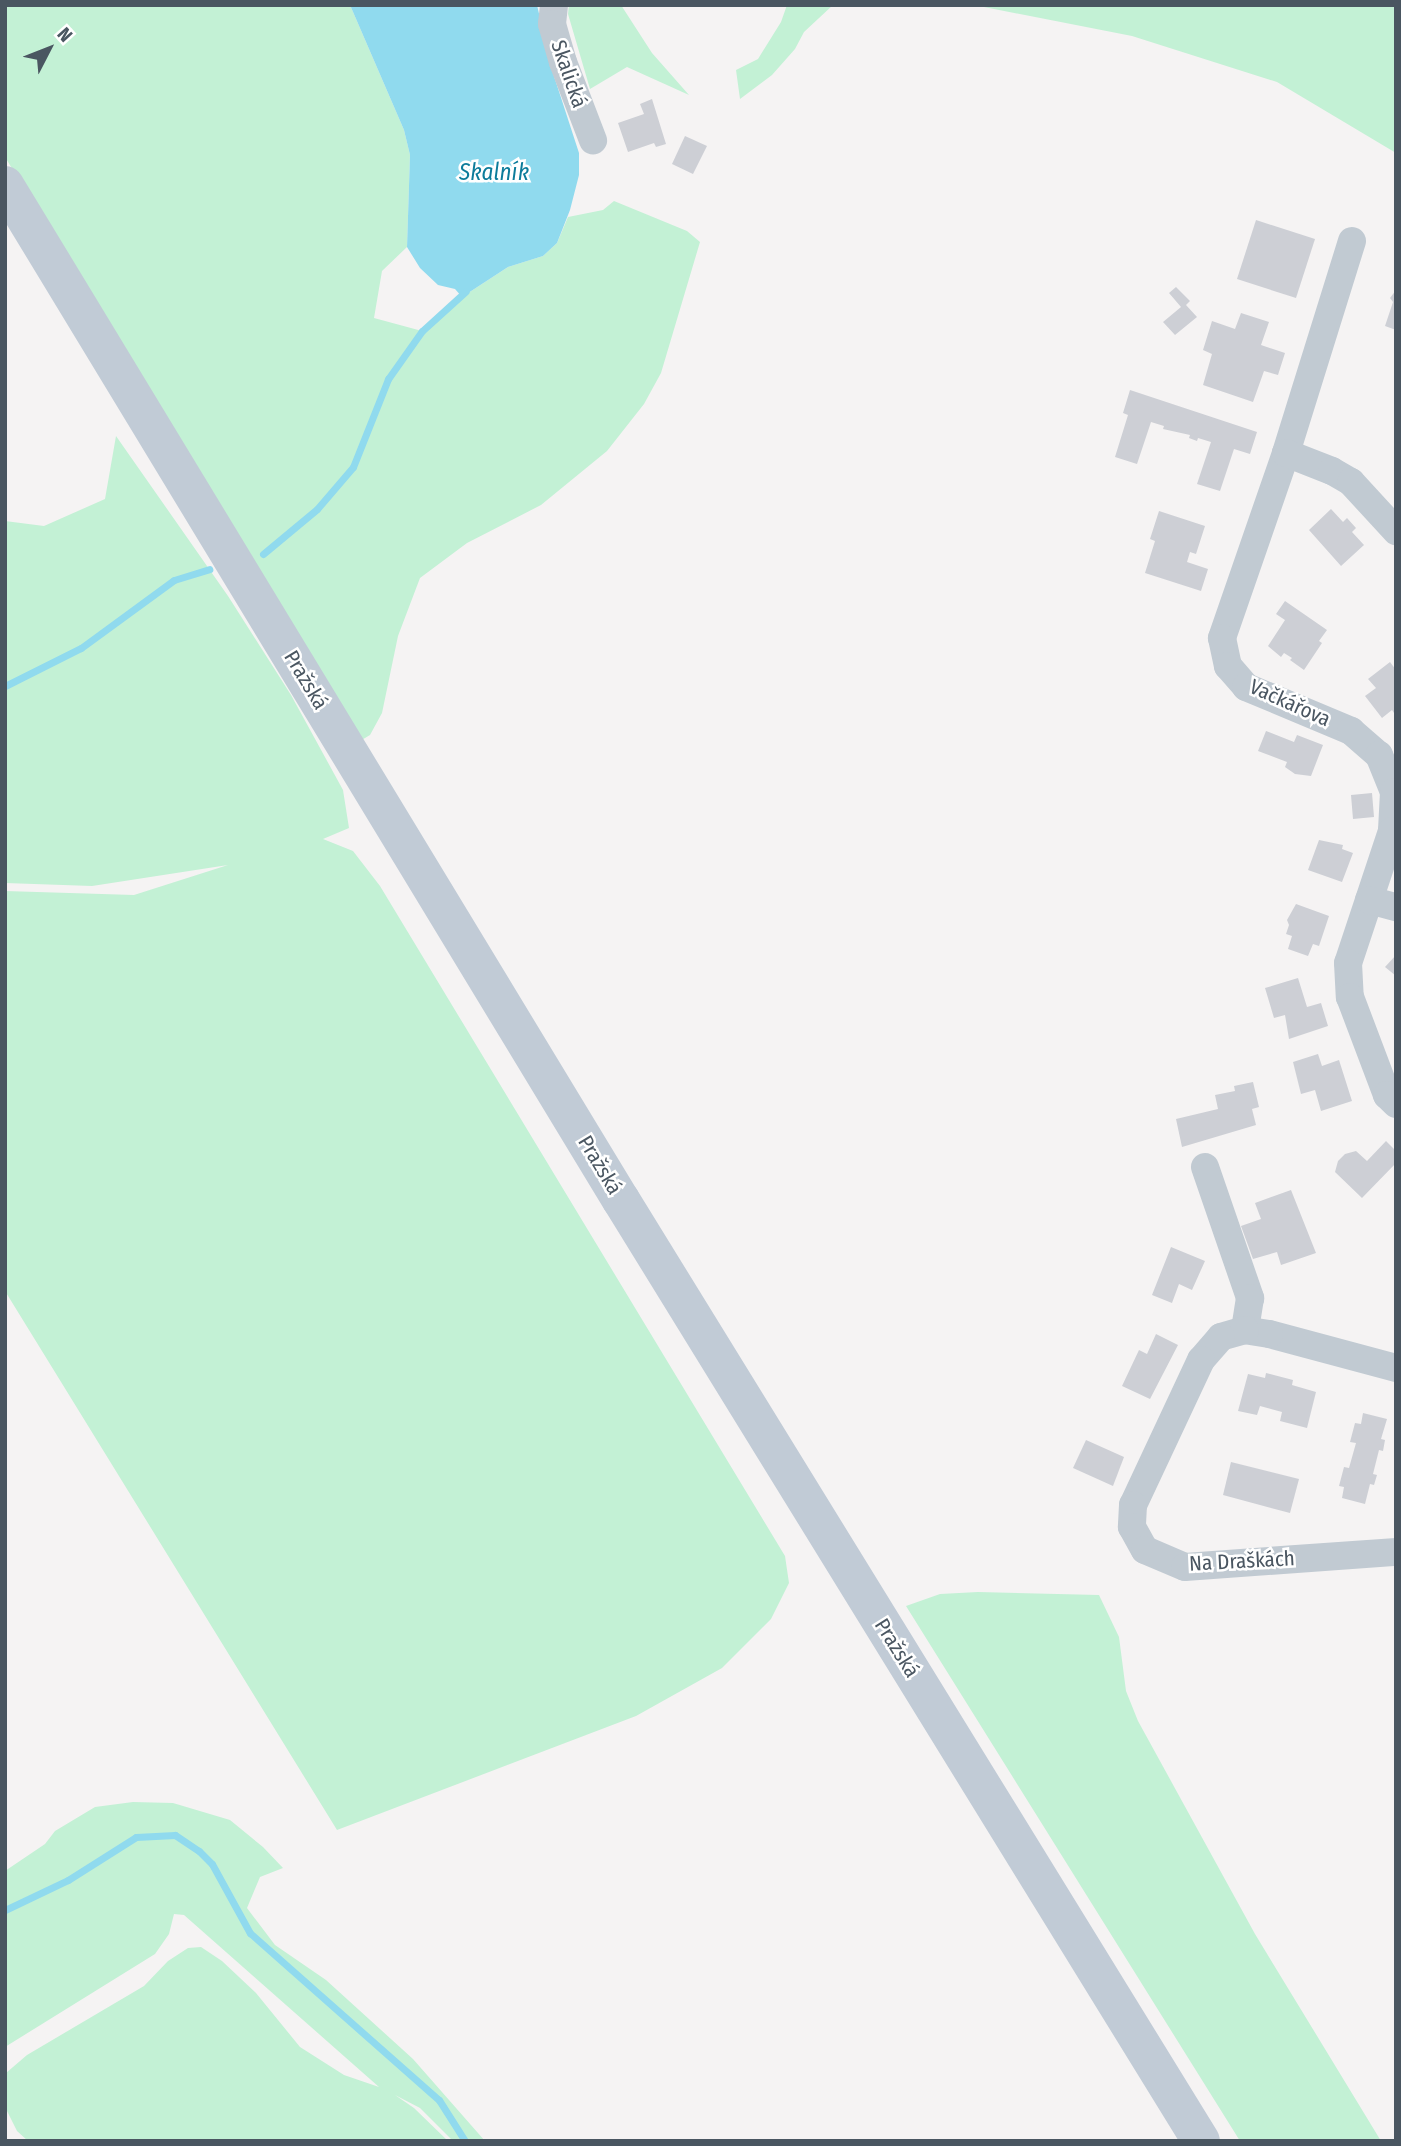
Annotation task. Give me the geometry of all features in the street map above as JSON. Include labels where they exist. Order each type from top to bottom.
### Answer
[{"type":"main road","name":"Pražská","points":[[5,185],[614,1188],[1201,2141]]},
{"type":"street","name":"Skalická","points":[[554,5],[552,24],[593,141]]},
{"type":"street","name":"Vačkářova","points":[[1352,241],[1286,453],[1222,638],[1228,666],[1246,687],[1351,731],[1379,755],[1394,792],[1383,904],[1348,963],[1350,997],[1387,1095],[1396,1104]]},
{"type":"street","points":[[1286,453],[1332,471],[1351,482],[1396,531]]},
{"type":"street","points":[[1205,1167],[1250,1298],[1245,1330],[1396,1368]]},
{"type":"street","name":"Na Draškách","points":[[1245,1330],[1221,1337],[1201,1360],[1133,1505],[1132,1527],[1145,1550],[1185,1567],[1396,1552]]},
{"type":"green space","points":[[5,5],[350,5],[404,130],[410,155],[407,247],[382,271],[374,318],[422,331],[462,297],[508,267],[543,256],[557,243],[568,217],[603,210],[614,201],[687,231],[700,242],[661,373],[644,404],[607,451],[541,505],[467,543],[420,578],[398,636],[382,713],[370,735],[360,741],[5,157]]},
{"type":"green space","points":[[569,5],[621,5],[652,53],[689,95],[627,67],[590,89],[568,14]]},
{"type":"green space","points":[[787,5],[833,5],[804,32],[795,49],[772,75],[740,99],[736,70],[758,59],[781,22]]},
{"type":"green space","points":[[974,5],[1396,5],[1396,153],[1277,82],[1132,36]]},
{"type":"green space","points":[[116,436],[228,596],[291,695],[343,790],[349,828],[323,839],[353,851],[380,886],[785,1556],[789,1583],[771,1619],[722,1668],[636,1716],[337,1830],[5,1291],[5,891],[134,895],[228,865],[92,886],[5,883],[5,521],[44,526],[105,499]]},
{"type":"green space","points":[[978,1592],[1099,1595],[1119,1637],[1126,1691],[1138,1721],[1255,1934],[1381,2141],[1240,2141],[906,1606],[940,1594]]},
{"type":"green space","points":[[133,1802],[173,1803],[230,1820],[263,1847],[283,1868],[260,1877],[247,1908],[275,1945],[326,1980],[413,2059],[485,2141],[453,2141],[420,2108],[395,2095],[414,2108],[448,2141],[28,2141],[17,2131],[5,2107],[6,2073],[27,2055],[144,1986],[168,1961],[188,1948],[201,1947],[222,1961],[256,1993],[300,2047],[344,2075],[379,2087],[184,1915],[174,1914],[169,1934],[155,1954],[5,2047],[5,1871],[45,1844],[55,1831],[95,1807]]},
{"type":"water","name":"Skalník","points":[[350,5],[537,5],[552,70],[579,153],[579,175],[570,210],[557,243],[543,256],[508,267],[462,297],[455,289],[438,285],[420,268],[407,247],[410,155],[404,130]]},
{"type":"building","points":[[652,99],[666,144],[656,147],[654,143],[628,152],[618,123],[644,114],[640,104]]},
{"type":"building","points":[[685,136],[707,146],[693,174],[672,164]]},
{"type":"building","points":[[1256,220],[1315,239],[1296,298],[1237,279]]},
{"type":"building","points":[[1176,287],[1190,301],[1186,305],[1197,317],[1175,335],[1163,322],[1181,307],[1169,293]]},
{"type":"building","points":[[1396,290],[1396,330],[1385,326],[1393,302],[1390,298]]},
{"type":"building","points":[[1241,313],[1269,322],[1261,345],[1285,353],[1278,375],[1264,371],[1253,402],[1203,385],[1212,354],[1203,350],[1212,321],[1235,329]]},
{"type":"building","points":[[1130,390],[1257,432],[1250,454],[1234,449],[1220,491],[1197,484],[1211,442],[1198,438],[1197,441],[1189,438],[1190,435],[1163,429],[1164,426],[1151,422],[1137,464],[1115,457],[1128,415],[1123,413]]},
{"type":"building","points":[[1331,509],[1343,522],[1347,518],[1356,528],[1352,532],[1364,545],[1341,566],[1309,530]]},
{"type":"building","points":[[1159,511],[1205,526],[1196,554],[1190,552],[1187,562],[1208,569],[1201,591],[1145,573],[1155,541],[1150,539]]},
{"type":"building","points":[[1285,601],[1327,630],[1319,641],[1322,643],[1304,670],[1290,660],[1292,658],[1284,653],[1281,657],[1268,646],[1285,620],[1276,614]]},
{"type":"building","points":[[1390,662],[1396,670],[1396,716],[1392,710],[1382,718],[1365,696],[1376,688],[1368,679]]},
{"type":"building","points":[[1266,731],[1294,742],[1297,735],[1323,745],[1311,776],[1295,774],[1285,767],[1287,762],[1258,751]]},
{"type":"building","points":[[1372,793],[1374,817],[1353,819],[1351,795]]},
{"type":"building","points":[[1319,840],[1343,845],[1342,849],[1353,853],[1342,882],[1308,870]]},
{"type":"building","points":[[1296,904],[1329,916],[1319,946],[1313,944],[1308,956],[1288,949],[1292,936],[1286,934],[1289,925],[1287,920]]},
{"type":"building","points":[[1396,955],[1396,976],[1385,967]]},
{"type":"building","points":[[1298,978],[1307,1007],[1321,1003],[1328,1026],[1289,1039],[1285,1015],[1274,1018],[1265,988]]},
{"type":"building","points":[[1318,1054],[1322,1066],[1339,1060],[1352,1101],[1321,1111],[1315,1090],[1301,1094],[1293,1062]]},
{"type":"building","points":[[1253,1082],[1259,1107],[1252,1109],[1256,1125],[1182,1147],[1176,1119],[1218,1109],[1215,1095],[1235,1091],[1234,1086]]},
{"type":"building","points":[[1386,1141],[1396,1151],[1396,1163],[1362,1198],[1335,1172],[1338,1161],[1345,1154],[1356,1151],[1367,1161]]},
{"type":"building","points":[[1291,1190],[1316,1253],[1281,1265],[1277,1252],[1253,1259],[1241,1226],[1261,1219],[1255,1203]]},
{"type":"building","points":[[1171,1247],[1205,1261],[1192,1290],[1179,1284],[1172,1303],[1152,1295]]},
{"type":"building","points":[[1156,1334],[1178,1345],[1150,1399],[1122,1386],[1139,1350],[1147,1354]]},
{"type":"building","points":[[1266,1373],[1293,1380],[1292,1385],[1316,1392],[1307,1428],[1280,1421],[1282,1412],[1260,1406],[1257,1415],[1238,1411],[1248,1374],[1265,1378]]},
{"type":"building","points":[[1363,1413],[1387,1419],[1381,1439],[1385,1440],[1383,1451],[1379,1450],[1373,1474],[1377,1475],[1374,1485],[1370,1484],[1365,1504],[1342,1498],[1344,1487],[1339,1486],[1344,1467],[1349,1468],[1356,1443],[1350,1442],[1355,1423],[1361,1424]]},
{"type":"building","points":[[1086,1440],[1124,1457],[1113,1486],[1073,1468]]},
{"type":"building","points":[[1231,1462],[1299,1479],[1290,1513],[1223,1495]]},
{"type":"waterway","points":[[263,554],[317,509],[353,467],[388,379],[422,331],[466,291]]},
{"type":"waterway","points":[[5,686],[81,648],[174,580],[209,569]]},
{"type":"waterway","points":[[5,1910],[68,1880],[136,1837],[175,1835],[199,1851],[212,1864],[250,1933],[439,2100],[465,2141]]}]
